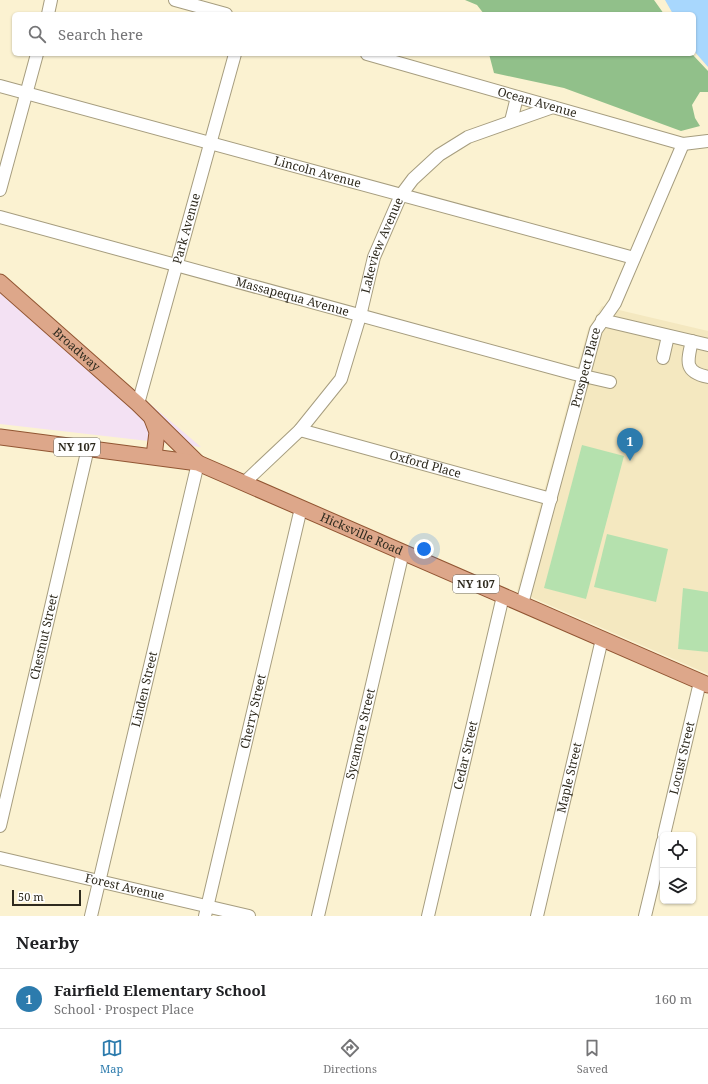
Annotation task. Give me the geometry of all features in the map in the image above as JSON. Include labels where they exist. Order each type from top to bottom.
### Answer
[{"type":"main road","name":"Broadway","points":[[0,282],[138,404],[198,463]]},
{"type":"main road","points":[[152,418],[157,432],[154,456]]},
{"type":"main road","name":"Hicksville Road","points":[[0,437],[154,456],[198,463],[245,482],[301,508],[704,683]]},
{"type":"street","points":[[49,12],[52,0]]},
{"type":"street","points":[[175,0],[219,12]]},
{"type":"street","points":[[0,190],[36,56]]},
{"type":"street","name":"Park Avenue","points":[[138,404],[234,56]]},
{"type":"street","name":"Ocean Avenue","points":[[374,56],[683,144],[708,141]]},
{"type":"street","name":"Lincoln Avenue","points":[[0,86],[634,258]]},
{"type":"street","points":[[511,120],[517,97]]},
{"type":"street","name":"Lakeview Avenue","points":[[245,482],[300,430],[341,378],[360,316],[374,257],[401,195],[413,179],[439,155],[468,137],[511,120],[553,107]]},
{"type":"street","name":"Prospect Place","points":[[522,604],[596,330],[615,303],[683,144]]},
{"type":"street","name":"Massapequa Avenue","points":[[0,218],[610,382]]},
{"type":"street","points":[[602,320],[708,345]]},
{"type":"street","points":[[663,358],[668,336]]},
{"type":"street","points":[[692,341],[687,361],[690,369],[698,375],[708,378]]},
{"type":"street","name":"Oxford Place","points":[[300,430],[551,499]]},
{"type":"street","name":"Chestnut Street","points":[[0,826],[88,448]]},
{"type":"street","name":"Linden Street","points":[[91,916],[198,463]]},
{"type":"street","name":"Cherry Street","points":[[206,911],[301,508]]},
{"type":"street","name":"Sycamore Street","points":[[318,916],[403,552]]},
{"type":"street","name":"Cedar Street","points":[[428,916],[503,596]]},
{"type":"street","name":"Maple Street","points":[[537,916],[602,639]]},
{"type":"street","name":"Locust Street","points":[[665,832],[704,683]]},
{"type":"street","points":[[646,916],[660,854]]},
{"type":"street","name":"Forest Avenue","points":[[0,858],[99,881],[206,911],[249,916]]},
{"type":"shaded area","points":[[0,277],[201,447],[0,424]]},
{"type":"shaded area","points":[[602,306],[708,331],[708,674],[517,591],[588,329]]},
{"type":"green space","points":[[465,0],[654,0],[663,12],[482,12],[477,5]]},
{"type":"green space","points":[[490,56],[694,56],[708,71],[708,92],[700,92],[692,105],[695,118],[700,126],[681,131],[564,88],[494,73]]},
{"type":"green space","points":[[582,445],[624,456],[586,599],[544,588]]},
{"type":"green space","points":[[607,534],[668,549],[656,602],[594,587]]},
{"type":"green space","points":[[683,588],[708,592],[708,652],[678,649]]},
{"type":"water","points":[[665,0],[708,0],[708,67],[696,53],[696,12],[672,12]]},
{"type":"place","name":"Fairfield Elementary School","points":[[630,461]]}]
